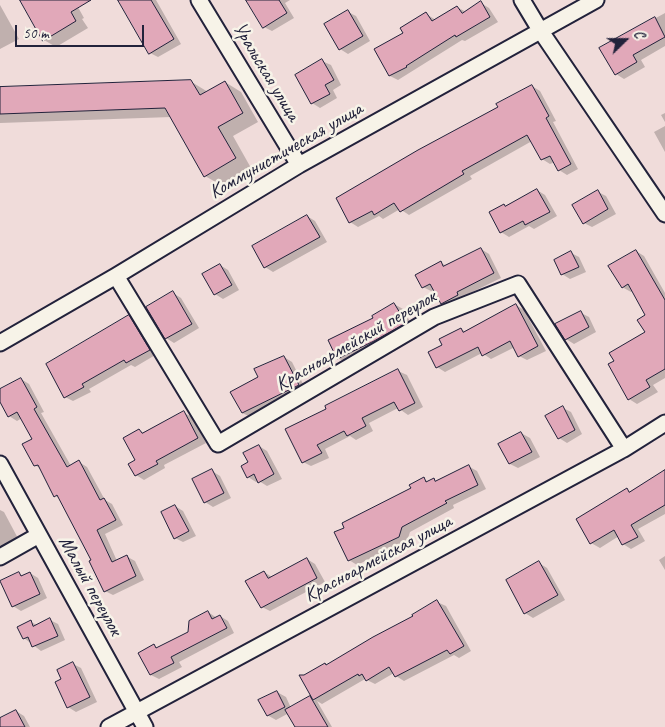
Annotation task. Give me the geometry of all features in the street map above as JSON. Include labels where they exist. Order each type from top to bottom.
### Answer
[{"type":"street","name":"Уральская улица","points":[[199,0],[299,165]]},
{"type":"street","points":[[522,0],[540,30],[665,214]]},
{"type":"street","name":"Коммунистическая улица","points":[[0,343],[116,276],[299,165],[596,0]]},
{"type":"street","name":"Красноармейский переулок","points":[[116,276],[218,444],[434,317],[518,284],[624,449]]},
{"type":"street","name":"Красноармейская улица","points":[[109,727],[624,449],[665,423]]},
{"type":"street","name":"Малый переулок","points":[[0,464],[145,727]]},
{"type":"street","points":[[0,557],[39,535]]},
{"type":"building","points":[[20,0],[91,0],[71,12],[76,21],[43,41]]},
{"type":"building","points":[[118,0],[151,0],[174,39],[149,54]]},
{"type":"building","points":[[246,0],[279,0],[287,13],[263,28]]},
{"type":"building","points":[[481,1],[490,17],[456,37],[455,35],[407,67],[389,76],[374,49],[403,33],[400,28],[426,12],[432,21],[457,6],[462,13]]},
{"type":"building","points":[[348,10],[363,36],[339,50],[324,24]]},
{"type":"building","points":[[655,17],[665,37],[633,55],[637,62],[615,75],[599,48]]},
{"type":"building","points":[[322,59],[334,80],[325,85],[330,94],[311,104],[295,75]]},
{"type":"building","points":[[191,80],[200,95],[225,81],[243,113],[218,127],[236,158],[204,177],[165,108],[0,114],[0,87]]},
{"type":"building","points":[[532,85],[549,116],[546,118],[571,164],[558,171],[550,156],[541,160],[527,135],[462,171],[464,174],[400,212],[394,203],[374,215],[372,211],[349,223],[336,198],[418,150],[498,107],[496,104]]},
{"type":"building","points":[[537,189],[550,212],[525,225],[523,221],[500,233],[489,212],[504,204],[505,206]]},
{"type":"building","points":[[598,190],[608,209],[583,224],[572,205]]},
{"type":"building","points":[[307,215],[320,237],[264,268],[252,246]]},
{"type":"building","points":[[481,248],[494,273],[457,292],[458,295],[441,304],[430,284],[422,288],[415,275],[441,261],[443,266]]},
{"type":"building","points":[[636,250],[665,300],[665,369],[646,380],[650,387],[628,400],[608,364],[614,361],[609,353],[645,332],[637,320],[645,315],[628,284],[622,288],[608,266]]},
{"type":"building","points":[[571,251],[579,267],[561,275],[554,260]]},
{"type":"building","points":[[220,264],[232,285],[214,295],[202,274]]},
{"type":"building","points":[[173,291],[192,324],[165,339],[146,307]]},
{"type":"building","points":[[394,303],[406,323],[337,359],[328,340],[373,318],[372,316]]},
{"type":"building","points":[[516,304],[538,346],[518,357],[510,341],[482,356],[478,347],[436,368],[428,352],[442,345],[439,339],[461,328],[463,332]]},
{"type":"building","points":[[581,311],[589,327],[565,340],[555,324]]},
{"type":"building","points":[[129,315],[150,350],[126,363],[124,360],[82,384],[84,387],[64,398],[46,364]]},
{"type":"building","points":[[284,356],[299,385],[242,413],[230,392],[258,377],[254,369]]},
{"type":"building","points":[[398,369],[415,403],[399,411],[394,402],[362,418],[366,426],[347,436],[344,431],[317,445],[322,453],[302,463],[285,429],[326,409],[325,406]]},
{"type":"building","points":[[21,378],[37,407],[34,409],[67,467],[79,460],[100,500],[104,498],[116,520],[97,530],[112,562],[127,555],[136,576],[104,592],[89,561],[91,560],[57,495],[54,497],[38,465],[34,466],[22,444],[32,439],[17,412],[8,417],[0,402],[0,389]]},
{"type":"building","points":[[563,406],[575,430],[558,439],[545,416]]},
{"type":"building","points":[[184,411],[198,438],[156,461],[158,464],[135,476],[128,464],[135,460],[123,438],[139,429],[142,433]]},
{"type":"building","points":[[521,432],[532,452],[509,464],[498,444]]},
{"type":"building","points":[[259,445],[274,474],[258,483],[254,474],[247,478],[241,466],[248,462],[243,453]]},
{"type":"building","points":[[469,465],[478,485],[445,501],[447,503],[402,527],[399,537],[348,561],[334,532],[344,528],[342,523],[411,488],[409,485],[424,477],[426,482],[434,478],[435,481]]},
{"type":"building","points":[[212,469],[224,493],[204,503],[192,479]]},
{"type":"building","points":[[665,470],[665,505],[631,525],[638,537],[622,545],[614,530],[590,544],[576,519],[627,488],[629,492]]},
{"type":"building","points":[[175,505],[189,531],[174,539],[161,512]]},
{"type":"building","points":[[307,558],[317,578],[261,608],[245,581],[264,571],[268,578]]},
{"type":"building","points":[[539,561],[558,595],[524,614],[506,580]]},
{"type":"building","points":[[19,572],[21,576],[30,572],[40,594],[12,607],[0,581]]},
{"type":"building","points":[[437,600],[464,646],[450,654],[447,650],[395,677],[389,667],[366,681],[362,674],[359,676],[358,674],[313,700],[299,675],[304,675],[325,663],[326,665],[413,616]]},
{"type":"building","points":[[208,611],[212,619],[220,615],[227,628],[171,657],[174,663],[150,675],[138,653],[154,644],[156,648],[188,632],[189,621]]},
{"type":"building","points":[[50,618],[58,636],[32,647],[28,637],[23,639],[17,627],[31,620],[33,626]]},
{"type":"building","points":[[73,662],[90,697],[67,708],[55,682],[61,679],[57,670]]},
{"type":"building","points":[[277,691],[285,707],[267,716],[258,700]]},
{"type":"building","points":[[310,696],[328,727],[295,727],[285,710]]},
{"type":"building","points":[[16,710],[25,727],[0,727],[0,718]]}]
